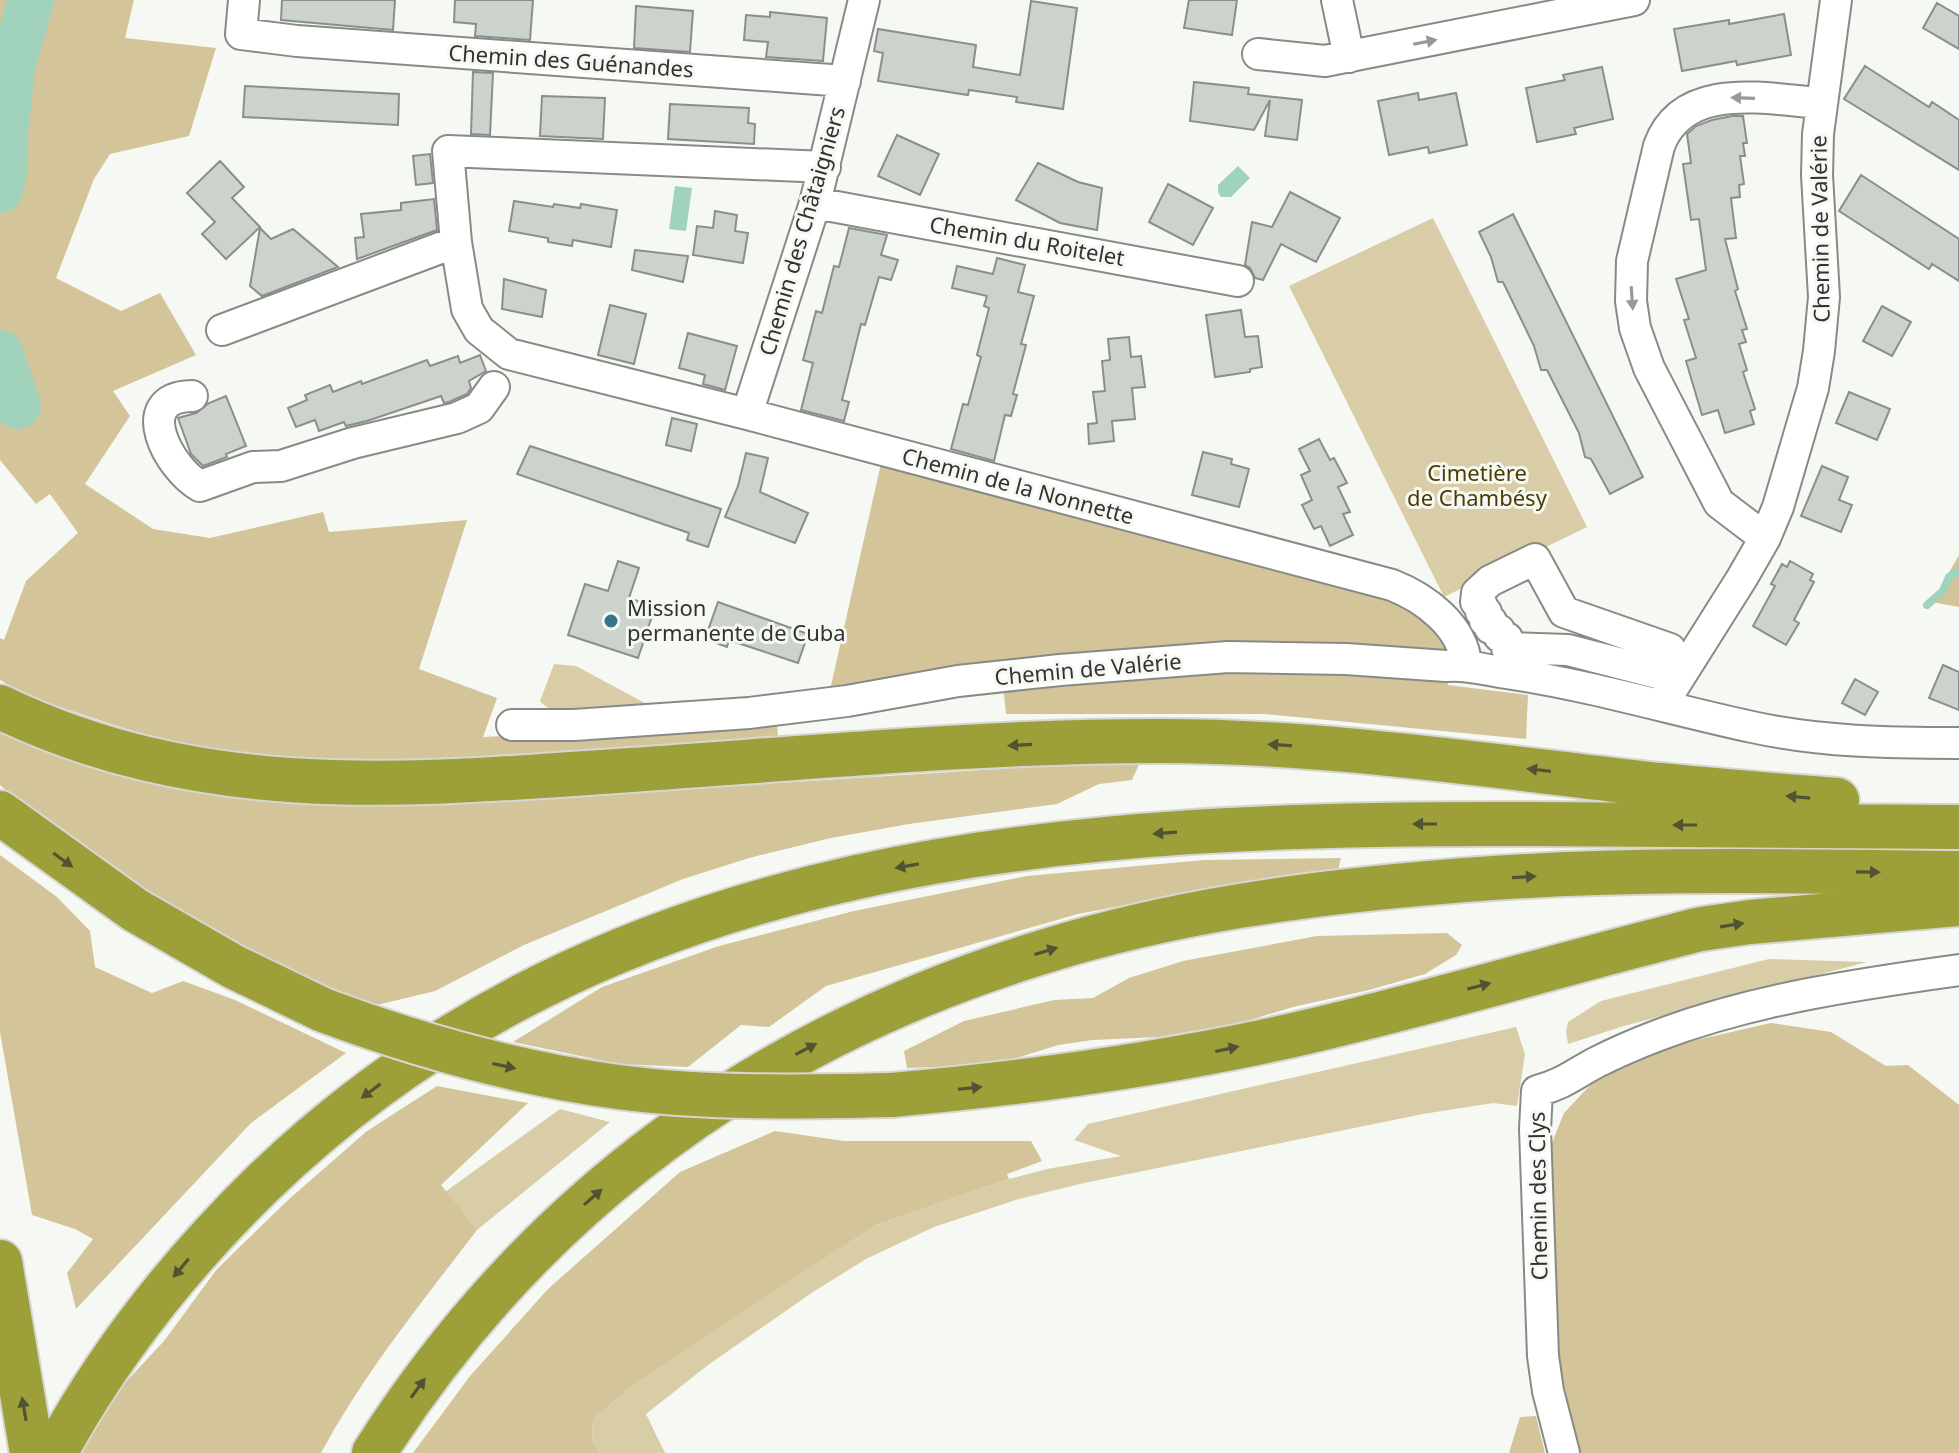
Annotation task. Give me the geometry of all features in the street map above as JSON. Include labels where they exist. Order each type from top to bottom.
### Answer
[{"type":"highway","points":[[0,707],[63,734],[137,757],[195,770],[295,782],[433,783],[967,747],[1163,741],[1360,751],[1646,783],[1959,810]]},
{"type":"highway","points":[[0,813],[135,910],[234,967],[323,1010],[386,1034],[478,1060],[556,1077],[621,1087],[753,1097],[892,1095],[1053,1078],[1219,1051],[1358,1019],[1701,929],[1959,904]]},
{"type":"highway","points":[[55,1453],[108,1364],[191,1256],[275,1171],[335,1118],[450,1036],[506,1003],[567,973],[693,922],[758,901],[890,869],[1024,847],[1157,834],[1402,825],[1959,827]]},
{"type":"highway","points":[[374,1453],[440,1359],[482,1307],[528,1257],[629,1166],[682,1125],[799,1052],[859,1021],[972,975],[1049,949],[1180,917],[1382,887],[1573,875],[1959,873]]},
{"type":"highway","points":[[0,1262],[32,1453]]},
{"type":"street","name":"Chemin des Guénandes","points":[[244,0],[241,34],[297,41],[845,81]]},
{"type":"street","name":"Chemin des Châtaigniers","points":[[747,414],[815,203],[864,0]]},
{"type":"street","points":[[1337,0],[1349,57]]},
{"type":"street","points":[[1258,54],[1325,61],[1634,0]]},
{"type":"street","name":"Chemin de Valérie","points":[[1662,705],[1765,538],[1789,474],[1813,388],[1824,297],[1817,175],[1820,103],[1836,0]]},
{"type":"street","name":"Chemin de Valérie","points":[[1765,538],[1719,503],[1649,368],[1633,314],[1632,261],[1659,146],[1678,117],[1700,104],[1720,98],[1820,103]]},
{"type":"street","name":"Chemin de la Nonnette","points":[[825,167],[448,151],[456,242],[467,309],[479,330],[509,354],[1392,585],[1425,602],[1443,618],[1465,651],[1466,664]]},
{"type":"street","name":"Chemin du Roitelet","points":[[815,203],[1238,281]]},
{"type":"street","points":[[222,330],[456,242]]},
{"type":"street","points":[[494,344],[494,387]]},
{"type":"street","points":[[192,396],[179,396],[168,402],[162,411],[159,426],[170,455],[195,483],[206,485],[253,467],[281,466],[353,443],[457,418],[479,408],[494,387],[533,361]]},
{"type":"street","points":[[1535,559],[1564,612],[1670,649],[1657,673],[1568,650],[1507,648],[1507,638],[1499,636],[1499,630],[1490,628],[1491,621],[1485,621],[1486,612],[1481,612],[1481,603],[1476,602],[1477,593],[1490,581],[1535,559]]},
{"type":"street","name":"Chemin de Valérie","points":[[512,725],[574,725],[749,713],[847,701],[958,681],[1228,657],[1346,659],[1446,666],[1466,664],[1490,671],[1569,683],[1749,727],[1829,740],[1959,743]]},
{"type":"street","name":"Chemin des Clys","points":[[1564,1453],[1548,1391],[1543,1356],[1535,1129],[1537,1091],[1562,1084],[1626,1049],[1702,1021],[1852,985],[1959,970]]},
{"type":"green space","name":"Cimetière de Chambésy","points":[[1433,218],[1587,527],[1444,597],[1289,286]]},
{"type":"green space","points":[[554,664],[576,666],[656,709],[578,715],[549,708],[540,701]]},
{"type":"green space","points":[[1769,959],[1867,962],[1624,1026],[1568,1044],[1568,1022],[1601,1001]]},
{"type":"green space","points":[[1516,1027],[1525,1054],[1517,1106],[1493,1103],[1423,1114],[1084,1183],[1019,1199],[934,1227],[866,1259],[813,1292],[708,1365],[646,1414],[665,1453],[600,1453],[592,1440],[593,1419],[632,1386],[876,1225],[1009,1179],[1121,1156],[1074,1140],[1088,1124]]},
{"type":"green space","points":[[560,1109],[610,1122],[477,1230],[445,1192]]},
{"type":"shaded area","points":[[0,0],[134,0],[125,38],[216,48],[189,136],[110,154],[94,179],[56,278],[121,311],[160,293],[196,355],[113,391],[130,416],[85,484],[153,529],[210,538],[323,512],[329,532],[467,520],[419,669],[497,698],[483,737],[777,723],[778,736],[491,758],[357,760],[268,756],[179,742],[135,731],[44,701],[0,680],[0,638],[4,640],[26,581],[78,533],[50,494],[36,504],[0,460]]},
{"type":"shaded area","points":[[1238,166],[1250,178],[1231,197],[1221,197],[1218,185]]},
{"type":"shaded area","points":[[675,186],[692,188],[686,231],[669,229]]},
{"type":"shaded area","points":[[882,459],[1378,594],[1416,615],[1448,646],[1448,685],[1528,695],[1526,739],[1264,714],[1006,714],[1001,666],[830,690]]},
{"type":"shaded area","points":[[1959,555],[1959,607],[1932,602]]},
{"type":"shaded area","points":[[0,727],[227,795],[301,803],[419,804],[558,797],[1141,760],[1132,780],[1099,784],[1057,804],[831,838],[749,858],[683,879],[524,945],[435,991],[377,1005],[252,954],[178,912],[37,819],[0,785]]},
{"type":"shaded area","points":[[0,855],[57,897],[90,931],[95,967],[152,993],[183,981],[235,1000],[346,1053],[251,1123],[76,1309],[67,1273],[93,1239],[75,1229],[32,1215],[0,1032]]},
{"type":"shaded area","points":[[1341,858],[1338,870],[1250,881],[1078,914],[826,986],[769,1027],[741,1025],[688,1067],[619,1064],[513,1042],[602,987],[719,946],[854,911],[1027,876],[1204,860]]},
{"type":"shaded area","points":[[1447,933],[1462,945],[1456,955],[1425,974],[1243,1022],[1159,1037],[1058,1045],[994,1065],[907,1068],[904,1051],[964,1021],[1054,1000],[1093,998],[1129,978],[1183,961],[1317,936]]},
{"type":"shaded area","points":[[1771,1023],[1831,1032],[1886,1066],[1908,1065],[1959,1105],[1959,1453],[1577,1453],[1560,1389],[1552,1281],[1551,1145],[1564,1113],[1595,1080],[1683,1043]]},
{"type":"shaded area","points":[[437,1086],[528,1103],[441,1185],[477,1230],[375,1366],[321,1453],[75,1453],[93,1417],[164,1341],[217,1269],[288,1200],[367,1131]]},
{"type":"shaded area","points":[[775,1131],[844,1141],[1031,1141],[1042,1161],[1007,1174],[1009,1179],[876,1225],[632,1386],[593,1419],[592,1440],[600,1453],[413,1453],[470,1376],[548,1289],[680,1172]]},
{"type":"shaded area","points":[[1536,1416],[1545,1453],[1509,1453],[1520,1417]]},
{"type":"building","points":[[282,0],[395,0],[393,30],[281,20]]},
{"type":"building","points":[[455,0],[533,0],[530,40],[475,36],[476,24],[454,22]]},
{"type":"building","points":[[1189,0],[1237,0],[1232,35],[1184,28]]},
{"type":"building","points":[[1031,1],[1077,8],[1063,109],[1016,102],[1017,97],[969,90],[968,95],[878,81],[883,53],[874,51],[878,29],[976,45],[973,67],[1020,75]]},
{"type":"building","points":[[1937,3],[1959,16],[1959,49],[1923,28]]},
{"type":"building","points":[[636,6],[693,11],[690,52],[634,48]]},
{"type":"building","points":[[770,12],[827,18],[823,61],[766,57],[768,42],[744,40],[746,15],[770,17]]},
{"type":"building","points":[[1784,14],[1791,55],[1682,71],[1674,29],[1729,20],[1729,24]]},
{"type":"building","points":[[1865,66],[1929,107],[1932,102],[1959,120],[1959,170],[1844,99]]},
{"type":"building","points":[[1602,67],[1613,119],[1574,128],[1576,134],[1537,142],[1526,88],[1565,80],[1563,75]]},
{"type":"building","points":[[473,72],[493,73],[490,135],[471,134]]},
{"type":"building","points":[[1194,82],[1249,88],[1248,94],[1302,100],[1297,140],[1265,136],[1270,100],[1254,130],[1190,121]]},
{"type":"building","points":[[245,86],[399,94],[398,125],[243,117]]},
{"type":"building","points":[[1418,93],[1419,100],[1456,93],[1467,145],[1429,153],[1428,147],[1389,155],[1378,101]]},
{"type":"building","points":[[542,96],[605,98],[603,139],[540,136]]},
{"type":"building","points":[[670,104],[749,108],[748,123],[755,124],[754,144],[668,139]]},
{"type":"building","points":[[1743,116],[1747,143],[1743,143],[1745,156],[1740,156],[1744,184],[1739,185],[1740,197],[1731,198],[1736,238],[1725,239],[1738,289],[1735,291],[1747,329],[1742,330],[1746,342],[1739,344],[1747,370],[1743,372],[1755,409],[1750,411],[1754,424],[1725,433],[1718,410],[1702,415],[1686,361],[1696,358],[1684,320],[1689,319],[1676,279],[1706,270],[1699,219],[1691,220],[1683,164],[1691,163],[1687,134],[1696,126]]},
{"type":"building","points":[[897,135],[939,154],[920,195],[878,176]]},
{"type":"building","points":[[430,154],[433,183],[416,185],[413,156]]},
{"type":"building","points":[[220,161],[244,187],[232,198],[260,227],[226,259],[202,234],[215,222],[187,193]]},
{"type":"building","points":[[1038,163],[1078,182],[1102,188],[1097,230],[1060,223],[1016,200]]},
{"type":"building","points":[[1861,175],[1959,239],[1959,281],[1932,264],[1929,269],[1839,211]]},
{"type":"building","points":[[1168,184],[1213,208],[1193,245],[1149,222]]},
{"type":"building","points":[[1290,192],[1340,218],[1316,262],[1281,244],[1263,280],[1255,278],[1245,265],[1252,222],[1272,227]]},
{"type":"building","points":[[434,199],[437,230],[357,259],[355,238],[364,237],[361,214],[401,210],[401,203]]},
{"type":"building","points":[[514,201],[553,207],[554,204],[580,208],[581,204],[617,210],[611,247],[573,240],[572,246],[509,231]]},
{"type":"building","points":[[715,211],[737,215],[735,231],[748,233],[743,263],[693,255],[697,226],[713,228]]},
{"type":"building","points":[[1513,214],[1643,477],[1610,494],[1591,459],[1585,457],[1579,433],[1547,370],[1541,370],[1534,346],[1503,282],[1498,282],[1479,232]]},
{"type":"building","points":[[260,228],[271,239],[293,229],[338,267],[262,296],[250,286]]},
{"type":"building","points":[[849,228],[887,235],[881,255],[898,260],[891,280],[879,277],[865,325],[861,324],[842,400],[849,402],[844,421],[801,410],[813,363],[803,360],[816,311],[822,313],[834,266],[839,267]]},
{"type":"building","points":[[635,250],[688,256],[683,282],[632,270]]},
{"type":"building","points":[[997,258],[1025,265],[1018,292],[1034,296],[1021,344],[1026,345],[1013,394],[1017,395],[1011,416],[1005,415],[994,461],[951,449],[963,404],[968,405],[981,357],[977,355],[989,308],[984,306],[987,296],[952,288],[957,266],[993,274]]},
{"type":"building","points":[[504,279],[546,290],[542,317],[502,309]]},
{"type":"building","points":[[610,305],[646,314],[634,364],[598,355]]},
{"type":"building","points":[[1882,306],[1911,322],[1892,356],[1863,341]]},
{"type":"building","points":[[1241,310],[1245,337],[1258,336],[1262,367],[1215,377],[1206,315]]},
{"type":"building","points":[[688,333],[737,346],[725,390],[703,384],[705,375],[679,368]]},
{"type":"building","points":[[1129,337],[1131,357],[1141,356],[1145,387],[1132,388],[1135,419],[1112,421],[1114,441],[1089,444],[1088,424],[1097,423],[1093,392],[1105,391],[1102,361],[1110,360],[1108,339]]},
{"type":"building","points":[[480,355],[486,371],[469,381],[471,388],[467,394],[449,402],[444,403],[441,396],[367,421],[346,426],[344,422],[319,431],[315,420],[296,427],[288,408],[307,400],[305,395],[330,385],[333,392],[427,360],[430,366],[458,356],[460,363]]},
{"type":"building","points":[[1849,392],[1890,409],[1877,440],[1836,423]]},
{"type":"building","points":[[226,396],[246,446],[203,466],[191,454],[178,418],[196,413]]},
{"type":"building","points":[[672,418],[697,424],[691,451],[666,445]]},
{"type":"building","points":[[1319,439],[1330,460],[1334,458],[1347,483],[1338,487],[1350,512],[1343,514],[1353,535],[1330,546],[1321,526],[1314,529],[1302,505],[1312,500],[1301,475],[1310,471],[1299,449]]},
{"type":"building","points":[[530,446],[721,509],[708,547],[687,540],[689,533],[517,474]]},
{"type":"building","points":[[1203,452],[1232,459],[1231,464],[1249,469],[1239,507],[1192,495]]},
{"type":"building","points":[[746,453],[768,458],[760,492],[808,513],[795,543],[725,517],[738,486]]},
{"type":"building","points":[[1822,466],[1848,477],[1839,500],[1852,505],[1841,532],[1801,516]]},
{"type":"building","name":"Mission permanente de Cuba","points":[[618,561],[639,568],[629,598],[655,607],[638,658],[568,635],[585,584],[608,591]]},
{"type":"building","points":[[1790,561],[1813,574],[1810,580],[1814,582],[1794,620],[1799,623],[1786,645],[1753,626],[1775,586],[1771,584],[1782,564],[1787,567]]},
{"type":"building","points":[[718,602],[808,634],[798,663],[729,640],[727,647],[705,639]]},
{"type":"building","points":[[1943,665],[1959,672],[1959,710],[1929,698]]},
{"type":"building","points":[[1855,679],[1878,692],[1865,715],[1842,703]]},
{"type":"waterway","points":[[0,190],[12,67],[31,0]]},
{"type":"waterway","points":[[0,353],[18,406]]},
{"type":"waterway","points":[[1927,605],[1943,591],[1949,577],[1959,571]]},
{"type":"place","name":"Mission permanente de Cuba","points":[[611,621]]}]
